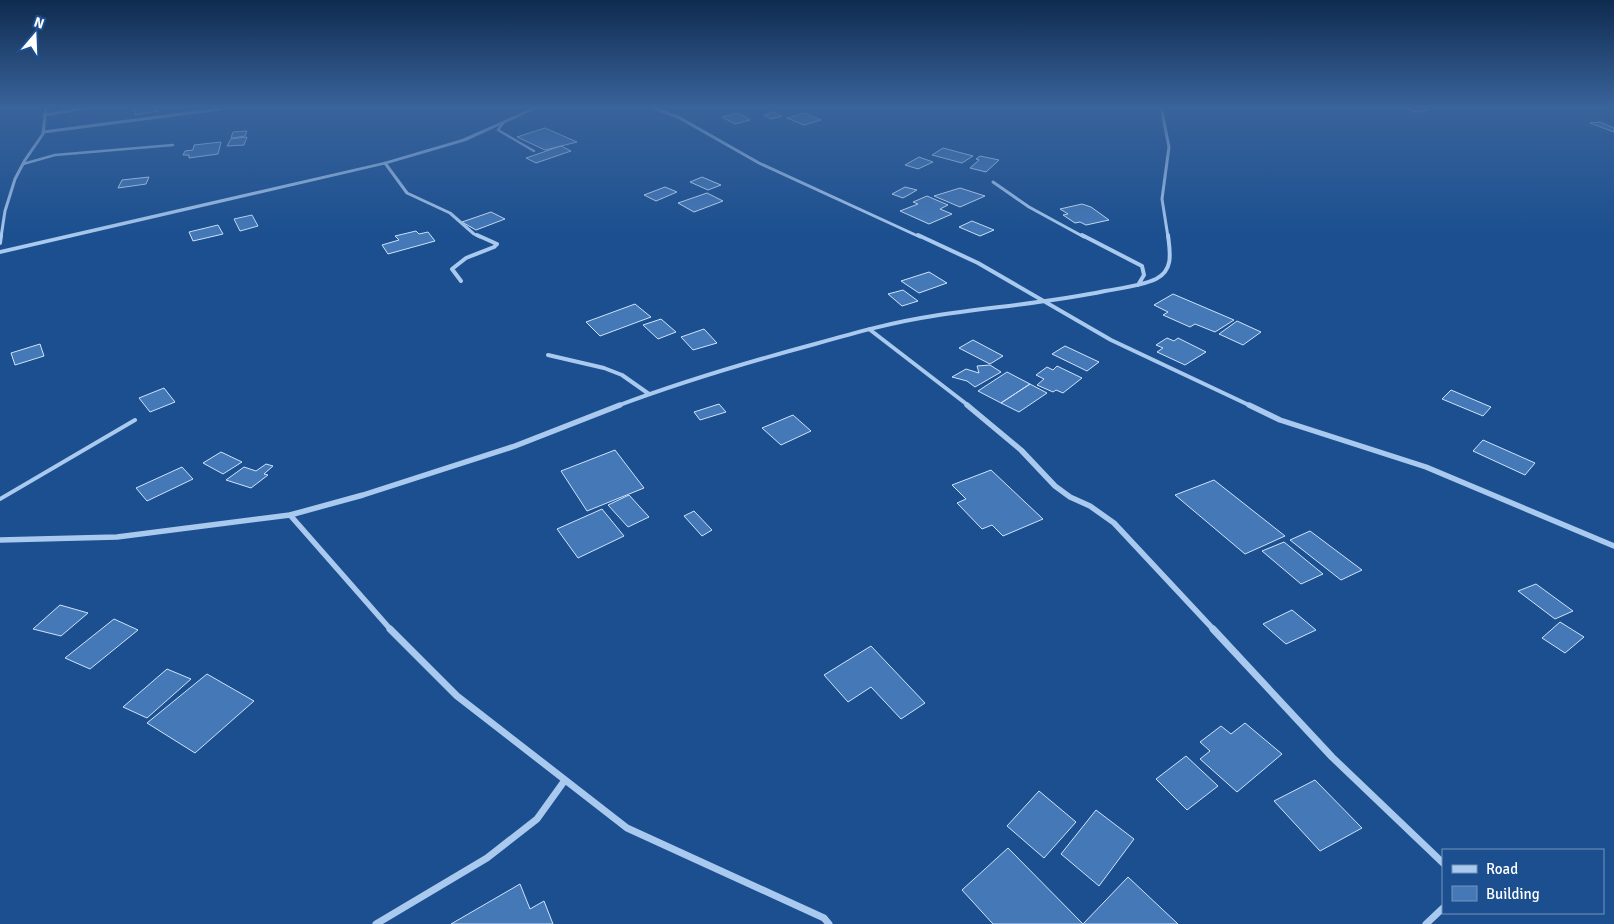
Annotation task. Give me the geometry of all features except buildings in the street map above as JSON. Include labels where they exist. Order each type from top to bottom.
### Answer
[{"type":"street","points":[[0,242],[7,203],[23,164],[32,150]]},
{"type":"street","points":[[0,252],[385,163],[429,150]]},
{"type":"street","points":[[736,150],[828,196],[978,263],[1111,340],[1280,420],[1426,467],[1614,546]]},
{"type":"street","points":[[0,540],[117,536],[290,515],[363,495],[515,446],[649,394],[780,353],[869,329],[931,316],[1138,285],[1158,278],[1169,267],[1171,256],[1162,199],[1169,150]]},
{"type":"street","points":[[385,163],[407,193],[450,213],[474,234],[496,244],[494,247],[468,256],[452,269],[460,281]]},
{"type":"street","points":[[993,182],[1018,201],[1044,217],[1142,266],[1144,275],[1138,285]]},
{"type":"street","points":[[869,329],[944,386],[1021,450],[1054,486],[1070,498],[1090,506],[1114,524],[1332,757],[1442,862]]},
{"type":"street","points":[[548,355],[622,375],[649,394]]},
{"type":"street","points":[[290,515],[395,636],[457,696],[627,828],[824,918],[829,924]]},
{"type":"street","points":[[376,924],[487,858],[537,819],[565,780]]},
{"type":"street","points":[[1426,924],[1442,909]]},
{"type":"lane","points":[[23,164],[55,155],[113,150]]},
{"type":"lane","points":[[0,499],[135,420]]}]
